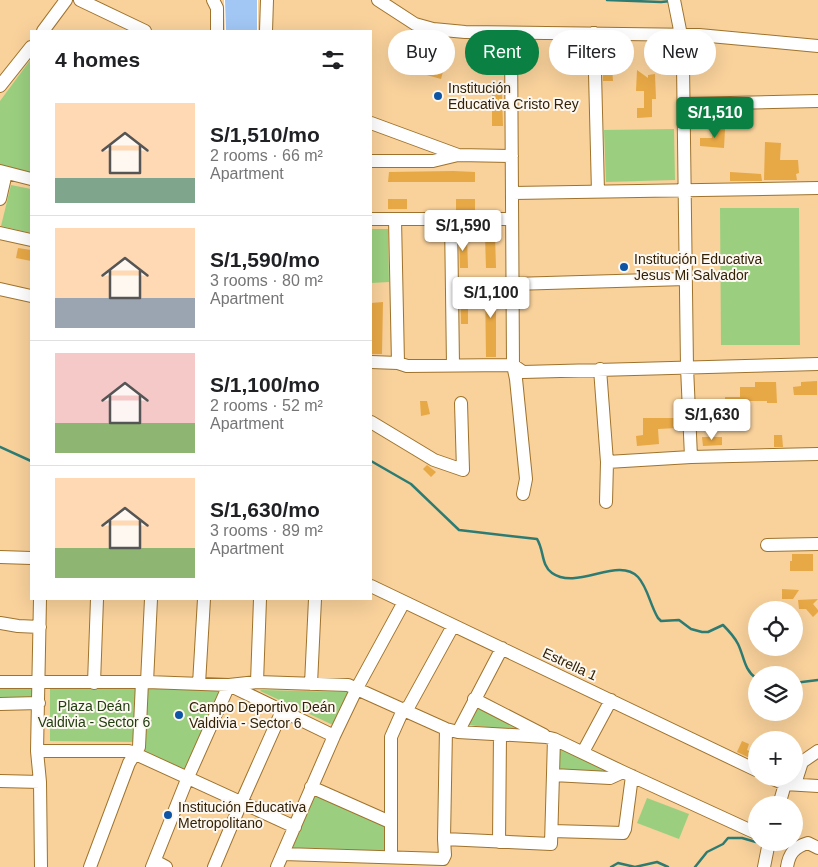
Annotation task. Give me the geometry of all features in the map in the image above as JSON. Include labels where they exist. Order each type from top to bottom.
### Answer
[{"type":"main road","points":[[233,0],[234,30]]},
{"type":"main road","points":[[249,0],[249,30]]},
{"type":"street","points":[[44,30],[66,0]]},
{"type":"street","points":[[80,0],[143,30]]},
{"type":"street","points":[[266,30],[267,0]]},
{"type":"street","points":[[378,0],[414,24],[433,29],[465,32]]},
{"type":"street","points":[[674,0],[681,30]]},
{"type":"street","points":[[214,1],[217,30]]},
{"type":"street","points":[[716,36],[818,46]]},
{"type":"street","points":[[0,86],[30,48]]},
{"type":"street","points":[[511,75],[513,365],[526,479],[523,494]]},
{"type":"street","points":[[595,75],[598,192]]},
{"type":"street","points":[[684,75],[687,367],[692,457]]},
{"type":"street","points":[[685,104],[818,101]]},
{"type":"street","points":[[372,123],[458,154],[512,156]]},
{"type":"street","points":[[372,161],[433,161],[458,154]]},
{"type":"street","points":[[0,199],[3,172],[30,179]]},
{"type":"street","points":[[513,193],[818,188]]},
{"type":"street","points":[[372,219],[512,219]]},
{"type":"street","points":[[451,219],[453,365]]},
{"type":"street","points":[[395,220],[398,363]]},
{"type":"street","points":[[0,232],[30,240]]},
{"type":"street","points":[[512,284],[686,279]]},
{"type":"street","points":[[0,289],[30,296]]},
{"type":"street","points":[[372,362],[398,363],[407,366],[513,365],[523,372],[818,364]]},
{"type":"street","points":[[600,369],[607,462],[606,502]]},
{"type":"street","points":[[372,423],[434,460],[463,470],[461,403]]},
{"type":"street","points":[[607,462],[692,457],[818,454]]},
{"type":"street","points":[[767,545],[818,544]]},
{"type":"street","points":[[0,557],[30,558]]},
{"type":"street","name":"Estrella 1","points":[[372,586],[748,766]]},
{"type":"street","points":[[40,600],[38,751],[41,867]]},
{"type":"street","points":[[94,682],[97,600]]},
{"type":"street","points":[[90,867],[129,763],[136,754],[140,742],[151,600]]},
{"type":"street","points":[[199,684],[204,600]]},
{"type":"street","points":[[257,682],[260,600]]},
{"type":"street","points":[[311,684],[315,600]]},
{"type":"street","points":[[277,867],[311,787],[357,688],[404,602]]},
{"type":"street","points":[[0,623],[40,627]]},
{"type":"street","points":[[391,857],[391,737],[403,710],[409,706],[453,626]]},
{"type":"street","points":[[283,854],[442,859],[445,855],[444,838],[452,730],[474,699],[502,648]]},
{"type":"street","points":[[0,682],[145,682],[229,685],[257,682],[348,685],[452,730],[550,738]]},
{"type":"street","points":[[229,685],[334,736]]},
{"type":"street","points":[[158,865],[188,777],[229,685]]},
{"type":"street","points":[[474,699],[550,738],[748,829]]},
{"type":"street","points":[[583,752],[612,700]]},
{"type":"street","points":[[0,704],[39,703]]},
{"type":"street","points":[[216,867],[241,803],[282,711]]},
{"type":"street","points":[[499,842],[500,735]]},
{"type":"street","points":[[444,838],[551,844],[552,775],[550,738]]},
{"type":"street","points":[[38,751],[128,751],[295,827]]},
{"type":"street","points":[[803,761],[818,751]]},
{"type":"street","points":[[552,775],[610,778],[628,774]]},
{"type":"street","points":[[552,831],[623,833],[625,829],[628,774]]},
{"type":"street","points":[[0,781],[40,782]]},
{"type":"street","points":[[803,785],[818,786]]},
{"type":"street","points":[[311,787],[390,822]]},
{"type":"street","points":[[788,867],[791,853],[796,848],[808,843],[818,848]]},
{"type":"street","points":[[764,867],[767,851]]},
{"type":"green space","points":[[30,60],[30,175],[0,167],[0,101]]},
{"type":"green space","points":[[674,129],[675,180],[606,182],[604,130]]},
{"type":"green space","points":[[11,185],[30,189],[30,233],[1,226]]},
{"type":"green space","points":[[720,208],[799,208],[800,345],[721,345]]},
{"type":"green space","points":[[372,229],[388,229],[389,282],[372,283]]},
{"type":"green space","points":[[0,687],[32,687],[32,699],[0,698]]},
{"type":"green space","name":"Plaza Deán Valdivia - Sector 6","points":[[50,687],[137,687],[136,742],[50,741]]},
{"type":"green space","name":"Campo Deportivo Deán Valdivia - Sector 6","points":[[148,687],[222,690],[186,771],[142,751],[145,740]]},
{"type":"green space","points":[[261,690],[348,692],[333,725]]},
{"type":"green space","points":[[476,705],[529,731],[468,725]]},
{"type":"green space","points":[[560,748],[610,772],[558,772]]},
{"type":"green space","points":[[314,792],[387,826],[386,852],[292,850]]},
{"type":"green space","points":[[647,798],[689,814],[679,839],[637,823]]},
{"type":"building","points":[[637,70],[648,78],[648,75],[655,75],[656,99],[652,99],[652,117],[637,118],[637,108],[644,108],[644,91],[636,91]]},
{"type":"building","points":[[427,75],[442,75],[441,79]]},
{"type":"building","points":[[603,75],[613,75],[613,81],[603,81]]},
{"type":"building","points":[[492,94],[502,94],[503,126],[492,126]]},
{"type":"building","points":[[713,128],[725,129],[724,148],[700,146],[700,138],[712,138]]},
{"type":"building","points":[[765,142],[781,143],[780,160],[798,160],[799,173],[796,174],[797,180],[764,180]]},
{"type":"building","points":[[389,172],[475,172],[475,182],[388,182]]},
{"type":"building","points":[[730,172],[761,174],[762,181],[730,181]]},
{"type":"building","points":[[388,199],[407,199],[407,209],[388,209]]},
{"type":"building","points":[[456,199],[475,199],[475,210],[456,210]]},
{"type":"building","points":[[459,236],[467,236],[468,268],[460,268]]},
{"type":"building","points":[[485,236],[495,236],[496,268],[486,268]]},
{"type":"building","points":[[18,248],[30,250],[30,261],[16,258]]},
{"type":"building","points":[[496,281],[496,357],[486,357],[485,282]]},
{"type":"building","points":[[460,282],[468,282],[468,324],[461,324]]},
{"type":"building","points":[[383,302],[382,354],[372,354],[372,303]]},
{"type":"building","points":[[817,381],[817,395],[794,395],[793,387],[801,386],[801,382]]},
{"type":"building","points":[[755,382],[776,382],[777,403],[747,401],[747,406],[725,406],[725,397],[740,397],[740,387],[755,387]]},
{"type":"building","points":[[420,401],[427,401],[430,414],[421,416]]},
{"type":"building","points":[[643,418],[676,418],[677,428],[658,429],[659,444],[637,446],[636,436],[643,435]]},
{"type":"building","points":[[774,435],[782,435],[783,447],[774,447]]},
{"type":"building","points":[[702,437],[722,437],[722,445],[703,446]]},
{"type":"building","points":[[427,465],[436,472],[431,477],[423,469]]},
{"type":"building","points":[[792,554],[813,554],[813,571],[790,571]]},
{"type":"building","points":[[782,589],[799,590],[793,599],[782,599]]},
{"type":"building","points":[[818,599],[813,604],[818,612],[813,617],[806,609],[803,609],[803,601],[798,600]]},
{"type":"building","points":[[742,741],[748,744],[748,757],[737,752]]},
{"type":"waterway","points":[[607,0],[671,1]]},
{"type":"waterway","points":[[0,447],[30,461]]},
{"type":"waterway","points":[[372,462],[411,484],[459,530],[537,539],[544,562],[552,573],[562,577],[573,578],[609,571],[620,570],[630,572],[641,581],[655,613],[661,621],[679,620],[691,629],[702,632],[708,632],[723,625],[736,641],[748,669]]},
{"type":"waterway","points":[[803,682],[818,680]]},
{"type":"waterway","points":[[695,867],[707,852],[723,844],[728,838],[748,840]]},
{"type":"waterway","points":[[611,867],[618,863],[635,867],[657,862],[668,867]]},
{"type":"place","name":"Institución Educativa Cristo Rey","points":[[438,96]]},
{"type":"place","name":"Institución Educativa Jesus Mi Salvador","points":[[624,267]]},
{"type":"place","name":"Campo Deportivo Deán Valdivia - Sector 6","points":[[179,715]]},
{"type":"place","name":"Institución Educativa Metropolitano","points":[[168,815]]}]
